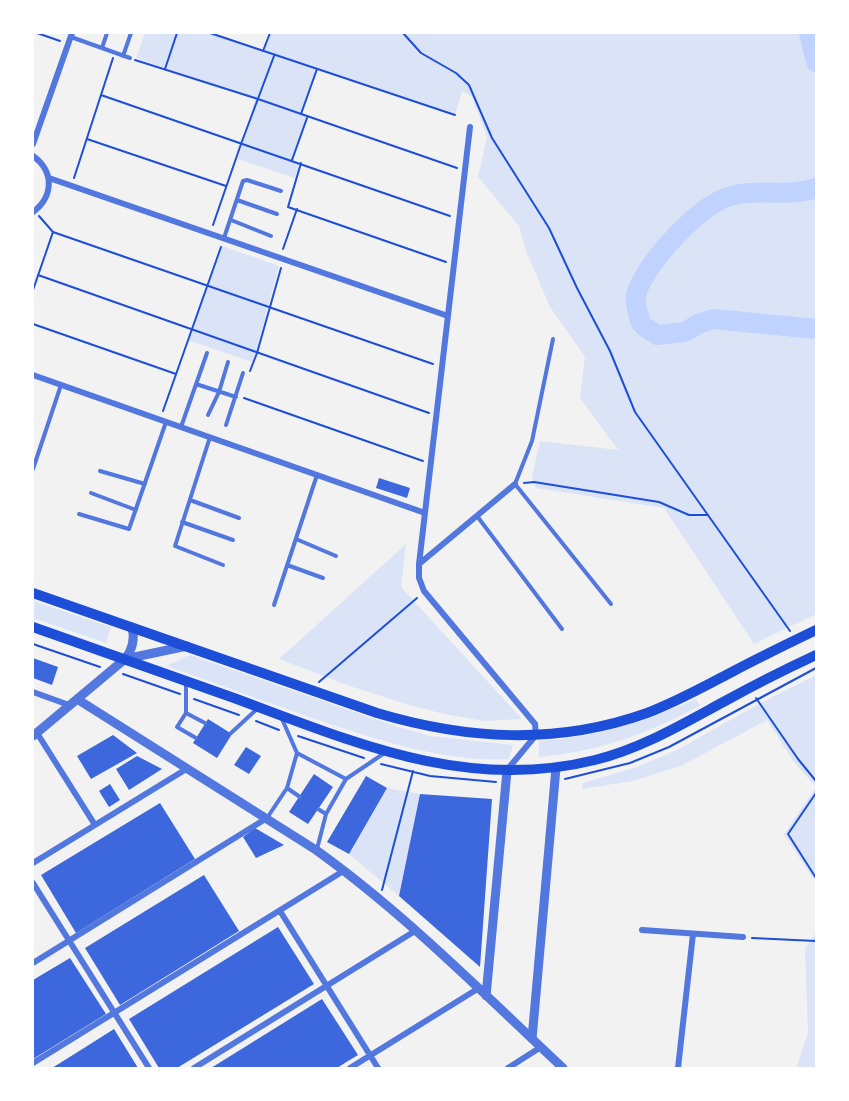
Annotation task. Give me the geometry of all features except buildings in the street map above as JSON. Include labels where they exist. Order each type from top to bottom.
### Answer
[{"type":"main road","points":[[33,593],[377,713],[430,727],[475,735],[537,735],[590,728],[648,712],[685,696],[816,630]]},
{"type":"main road","points":[[33,627],[387,752],[466,768],[507,771],[556,768],[596,760],[634,747],[665,734],[749,688],[816,655]]},
{"type":"street","points":[[33,144],[71,35]]},
{"type":"street","points":[[470,127],[419,578],[424,591],[533,720],[537,730],[537,735],[507,771],[486,996]]},
{"type":"street","points":[[33,156],[46,169],[49,178],[47,196],[34,211]]},
{"type":"street","points":[[49,178],[448,316]]},
{"type":"street","points":[[33,375],[425,513]]},
{"type":"street","points":[[419,564],[515,484]]},
{"type":"street","points":[[94,825],[35,734],[125,659],[134,640],[132,627]]},
{"type":"street","points":[[125,659],[189,646]]},
{"type":"street","points":[[33,692],[73,702],[188,768],[345,870],[479,988],[563,1068]]},
{"type":"street","points":[[33,863],[188,768]]},
{"type":"street","points":[[532,1039],[556,768]]},
{"type":"street","points":[[33,963],[267,818]]},
{"type":"street","points":[[33,1063],[345,870]]},
{"type":"street","points":[[33,883],[149,1068]]},
{"type":"street","points":[[280,911],[378,1068]]},
{"type":"street","points":[[642,930],[743,937]]},
{"type":"street","points":[[194,1068],[415,931]]},
{"type":"street","points":[[678,1068],[693,934]]},
{"type":"street","points":[[350,1068],[479,988]]},
{"type":"street","points":[[508,1068],[541,1047]]},
{"type":"lane","points":[[102,48],[107,33]]},
{"type":"lane","points":[[123,56],[131,33]]},
{"type":"lane","points":[[71,35],[130,58]]},
{"type":"lane","points":[[224,238],[243,182],[247,180],[281,191]]},
{"type":"lane","points":[[237,200],[277,214]]},
{"type":"lane","points":[[231,220],[271,236]]},
{"type":"lane","points":[[553,339],[532,441],[515,484],[611,604]]},
{"type":"lane","points":[[181,427],[207,353]]},
{"type":"lane","points":[[208,415],[219,392],[228,362]]},
{"type":"lane","points":[[226,425],[239,397],[243,373]]},
{"type":"lane","points":[[196,384],[239,397]]},
{"type":"lane","points":[[33,469],[36,453],[61,385]]},
{"type":"lane","points":[[78,514],[129,529],[163,421]]},
{"type":"lane","points":[[210,438],[175,546],[223,565]]},
{"type":"lane","points":[[100,471],[145,484]]},
{"type":"lane","points":[[274,605],[317,475]]},
{"type":"lane","points":[[91,493],[136,510]]},
{"type":"lane","points":[[190,500],[239,518]]},
{"type":"lane","points":[[477,516],[562,629]]},
{"type":"lane","points":[[182,522],[233,540]]},
{"type":"lane","points":[[296,539],[336,556]]},
{"type":"lane","points":[[287,565],[323,578]]},
{"type":"lane","points":[[186,681],[186,712],[177,727],[196,738]]},
{"type":"lane","points":[[231,733],[259,707]]},
{"type":"lane","points":[[186,712],[205,723]]},
{"type":"lane","points":[[281,716],[297,753],[346,779]]},
{"type":"lane","points":[[316,850],[326,814],[346,779],[387,752]]},
{"type":"lane","points":[[267,818],[287,788],[297,753]]},
{"type":"lane","points":[[287,788],[300,796]]},
{"type":"lane","points":[[318,809],[326,814]]},
{"type":"path","points":[[36,33],[68,45]]},
{"type":"path","points":[[165,69],[177,33]]},
{"type":"path","points":[[210,33],[455,115]]},
{"type":"path","points":[[222,37],[224,33]]},
{"type":"path","points":[[263,51],[270,33]]},
{"type":"path","points":[[403,33],[421,53],[456,73],[469,85],[492,138],[549,228],[610,351],[635,412],[790,631]]},
{"type":"path","points":[[71,186],[115,53]]},
{"type":"path","points":[[211,234],[274,55]]},
{"type":"path","points":[[130,58],[258,99],[465,171]]},
{"type":"path","points":[[301,115],[318,69]]},
{"type":"path","points":[[101,95],[459,219]]},
{"type":"path","points":[[292,160],[308,117]]},
{"type":"path","points":[[87,139],[226,186]]},
{"type":"path","points":[[301,163],[288,207],[454,265]]},
{"type":"path","points":[[250,371],[297,209]]},
{"type":"path","points":[[34,211],[53,232],[442,367]]},
{"type":"path","points":[[33,290],[53,232]]},
{"type":"path","points":[[163,421],[176,374],[224,238]]},
{"type":"path","points":[[38,275],[436,416]]},
{"type":"path","points":[[33,324],[176,374]]},
{"type":"path","points":[[239,397],[431,464]]},
{"type":"path","points":[[515,484],[545,483],[659,502],[689,515],[708,515]]},
{"type":"path","points":[[310,690],[424,591]]},
{"type":"path","points":[[33,644],[103,668]]},
{"type":"path","points":[[749,688],[816,781]]},
{"type":"path","points":[[380,899],[417,759]]},
{"type":"path","points":[[816,794],[788,834],[816,878]]},
{"type":"path","points":[[743,937],[816,941]]},
{"type":"shaded area","points":[[145,33],[210,33],[263,51],[270,33],[816,33],[816,614],[754,644],[664,508],[536,488],[532,477],[540,441],[618,450],[580,398],[585,357],[550,307],[526,251],[519,226],[478,177],[487,137],[472,97],[462,91],[455,115],[318,69],[301,114],[308,117],[293,161],[299,164],[295,178],[238,159],[255,99],[136,58]]},
{"type":"shaded area","points":[[222,246],[279,266],[252,362],[188,340]]},
{"type":"shaded area","points":[[406,544],[401,587],[522,719],[484,721],[444,714],[344,684],[279,659]]},
{"type":"shaded area","points":[[33,601],[111,627],[106,643],[33,618]]},
{"type":"shaded area","points":[[190,655],[395,726],[431,736],[513,745],[509,759],[466,758],[402,746],[317,720],[166,666]]},
{"type":"shaded area","points":[[816,675],[816,787],[793,761],[767,720],[683,765],[633,781],[582,789],[583,783],[637,767],[679,749]]},
{"type":"shaded area","points":[[696,699],[700,706],[642,733],[603,746],[539,757],[539,741],[581,736],[620,727],[658,715]]},
{"type":"shaded area","points":[[816,787],[816,883],[784,834]]},
{"type":"shaded area","points":[[387,788],[420,794],[399,896],[349,854]]},
{"type":"shaded area","points":[[816,932],[816,1068],[796,1068],[808,1033],[805,949]]},
{"type":"waterway","points":[[809,33],[816,62]]},
{"type":"waterway","points":[[816,188],[794,192],[747,193],[725,198],[713,204],[687,224],[652,264],[637,292],[636,299],[641,322],[657,335],[685,332],[713,319],[816,329]]}]
